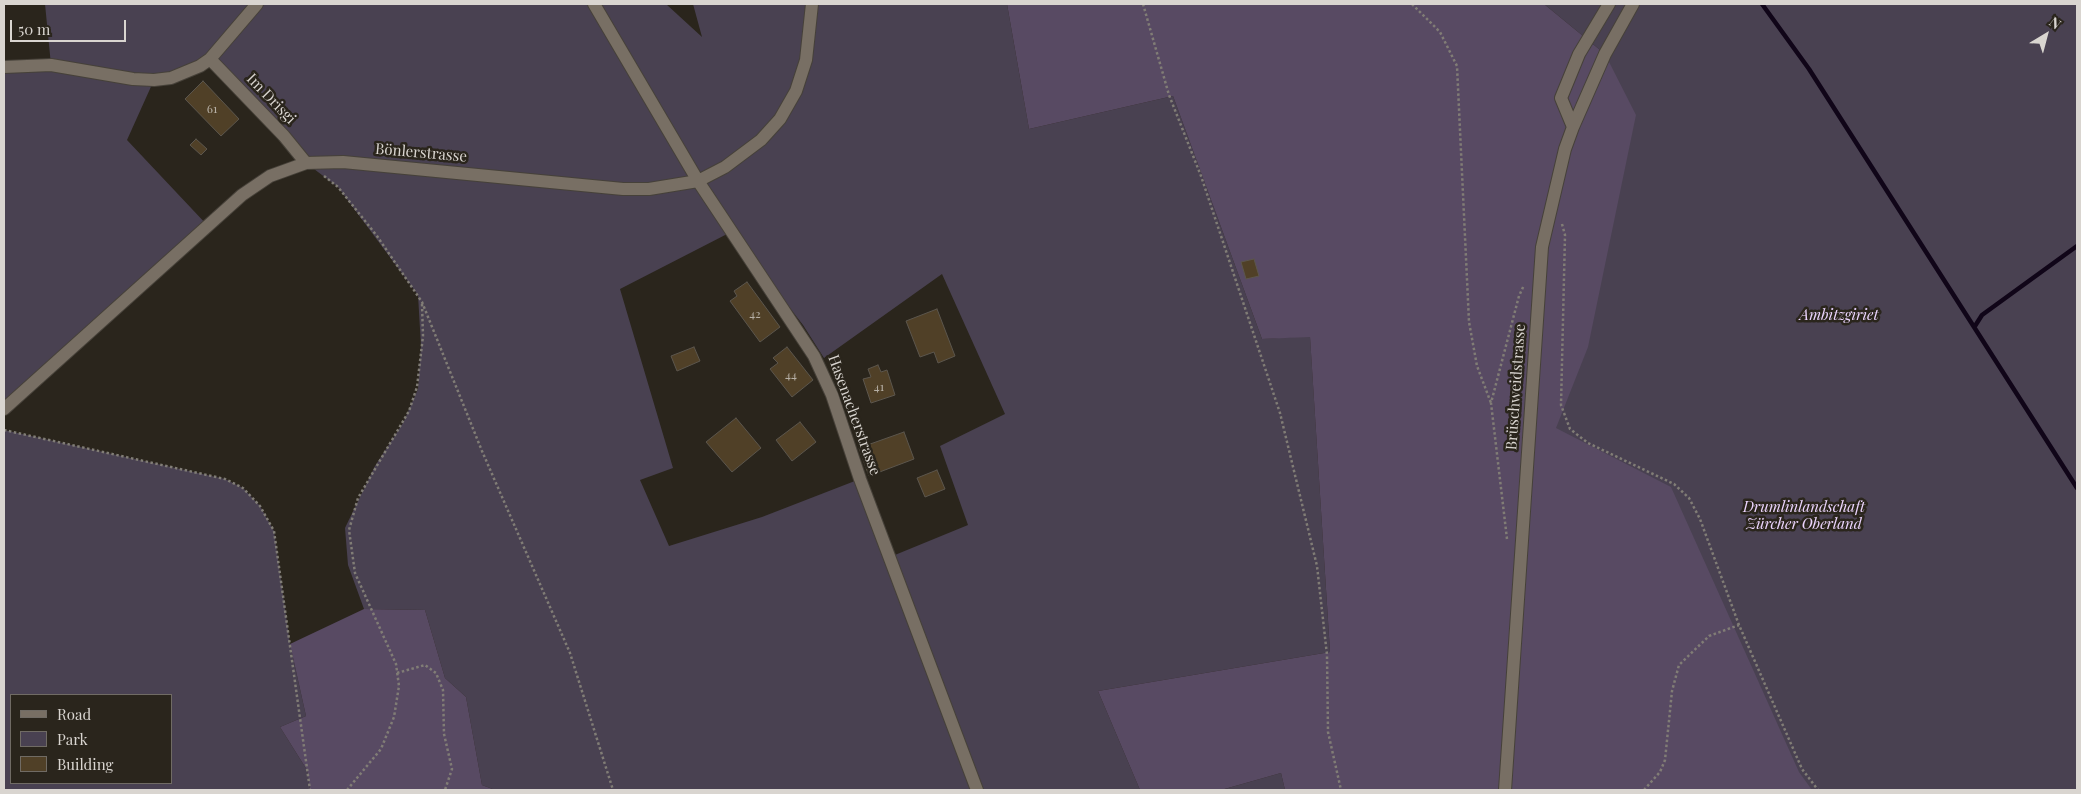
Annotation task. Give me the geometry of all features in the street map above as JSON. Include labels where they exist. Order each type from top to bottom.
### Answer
[{"type":"street","points":[[4,67],[51,65],[134,79],[154,80],[189,71],[210,59],[257,4]]},
{"type":"street","name":"Hasenacherstrasse","points":[[594,4],[698,181],[814,356],[832,395],[860,479],[977,790]]},
{"type":"street","name":"Bönlerstrasse","points":[[4,409],[242,195],[270,176],[306,163],[343,162],[623,189],[649,189],[698,181],[725,167],[761,140],[780,120],[796,91],[806,60],[812,4]]},
{"type":"street","points":[[1573,127],[1561,98],[1578,54],[1608,4]]},
{"type":"street","name":"Brüschweidstrasse","points":[[1505,790],[1542,247],[1565,149],[1573,127],[1605,54],[1633,4]]},
{"type":"street","name":"Im Drisgi","points":[[210,59],[284,136],[306,163]]},
{"type":"path","points":[[1143,4],[1169,95],[1201,176],[1280,413],[1317,566],[1327,656],[1328,732],[1340,790]]},
{"type":"path","points":[[1412,4],[1440,32],[1457,66],[1469,322],[1477,366],[1491,403],[1507,542]]},
{"type":"path","points":[[306,163],[338,187],[377,236],[422,302],[482,452],[570,653],[613,790]]},
{"type":"path","points":[[1560,218],[1565,235],[1561,404],[1570,429],[1588,443],[1674,484],[1689,498],[1700,519],[1739,625],[1802,769],[1818,790]]},
{"type":"path","points":[[1491,403],[1519,296],[1527,280]]},
{"type":"path","points":[[347,790],[381,749],[394,717],[399,686],[396,664],[384,634],[354,574],[350,530],[358,498],[409,411],[417,387],[423,336],[422,302]]},
{"type":"path","points":[[4,430],[225,479],[243,488],[260,506],[274,531],[310,790]]},
{"type":"path","points":[[1644,790],[1660,772],[1665,760],[1672,691],[1679,665],[1709,636],[1739,625]]},
{"type":"path","points":[[397,673],[425,665],[436,673],[443,690],[444,734],[452,769],[445,790]]},
{"type":"green space","points":[[45,4],[666,4],[702,37],[693,4],[1007,4],[1029,129],[1173,96],[1262,339],[1310,336],[1330,652],[1098,691],[1140,790],[495,790],[482,785],[466,697],[445,678],[425,610],[364,609],[348,565],[345,528],[375,466],[403,423],[418,389],[421,346],[418,295],[338,187],[306,163],[210,59],[154,80],[127,140],[208,226],[4,409],[4,67],[51,65]],"holes":[[[731,232],[803,325],[824,358],[942,274],[1005,414],[940,446],[968,525],[890,557],[860,479],[762,517],[669,546],[640,480],[673,468],[620,289]]]},
{"type":"green space","name":"Ambitzgiriet","points":[[1544,4],[2077,4],[2077,790],[1508,790],[1605,54]]},
{"type":"green space","points":[[4,430],[225,479],[243,488],[260,506],[274,531],[290,644],[306,716],[280,727],[307,770],[310,790],[4,790]]},
{"type":"green space","points":[[1281,773],[1285,790],[1221,790]]},
{"type":"shaded area","points":[[1007,4],[1544,4],[1605,54],[1636,115],[1588,347],[1556,428],[1671,487],[1799,772],[1812,790],[1285,790],[1281,773],[1221,790],[1140,790],[1098,691],[1330,652],[1310,337],[1262,339],[1173,96],[1029,129]]},
{"type":"shaded area","points":[[364,609],[425,610],[445,678],[466,697],[482,785],[495,790],[310,790],[307,770],[280,727],[306,716],[290,644]]},
{"type":"building","points":[[203,81],[239,119],[221,136],[185,99]]},
{"type":"building","points":[[196,139],[207,149],[201,155],[190,145]]},
{"type":"building","points":[[1254,259],[1259,276],[1246,279],[1241,262]]},
{"type":"building","points":[[747,282],[780,327],[760,342],[730,301],[737,296],[734,291]]},
{"type":"building","points":[[937,309],[955,356],[938,363],[934,352],[920,357],[906,321]]},
{"type":"building","points":[[694,347],[700,361],[677,371],[671,356]]},
{"type":"building","points":[[787,347],[813,380],[792,397],[770,369],[778,363],[773,358]]},
{"type":"building","points":[[878,365],[881,372],[887,370],[895,395],[871,403],[863,379],[871,377],[868,369]]},
{"type":"building","points":[[736,418],[761,448],[732,472],[706,442]]},
{"type":"building","points":[[800,422],[816,442],[792,461],[776,440]]},
{"type":"building","points":[[904,432],[914,459],[869,476],[859,448]]},
{"type":"building","points":[[937,470],[945,489],[925,497],[917,478]]},
{"type":"waterway","points":[[1762,4],[1809,69],[2077,488]]},
{"type":"waterway","points":[[1975,326],[1982,315],[2077,246]]},
{"type":"park label","name":"Drumlinlandschaft Zürcher Oberland","points":[[1804,516]]}]
